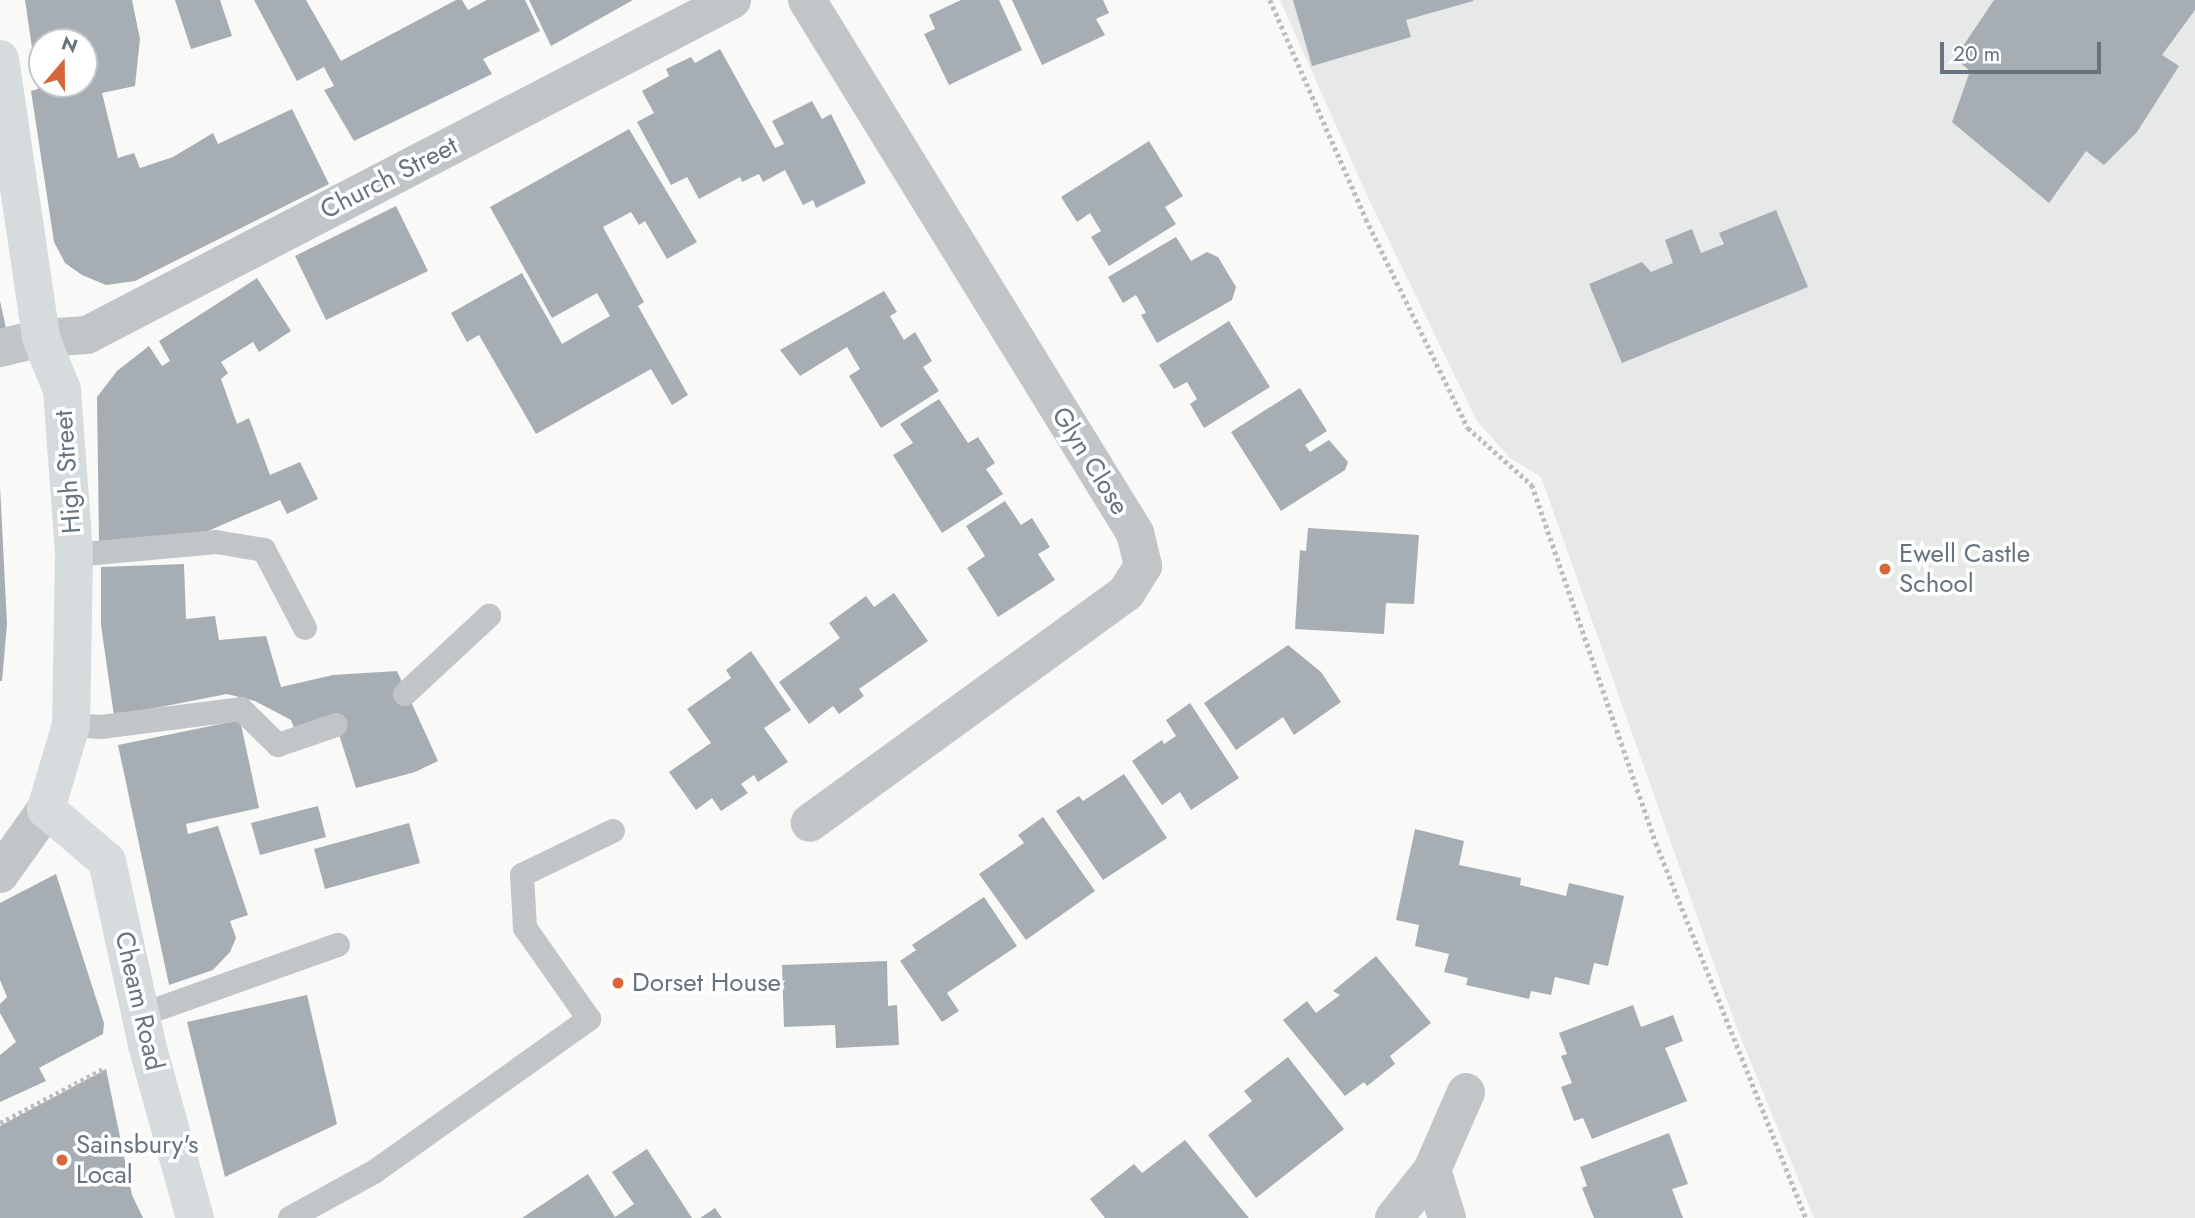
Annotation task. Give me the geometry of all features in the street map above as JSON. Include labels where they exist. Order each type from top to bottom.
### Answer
[{"type":"main road","name":"High Street","points":[[0,59],[41,338],[62,390],[74,555],[71,725],[47,809]]},
{"type":"main road","name":"Cheam Road","points":[[47,809],[107,860],[144,1030],[195,1218]]},
{"type":"street","name":"Church Street","points":[[0,348],[41,338],[87,335],[732,0]]},
{"type":"street","name":"Glyn Close","points":[[807,0],[1135,533],[1143,565],[1126,593],[810,823]]},
{"type":"street","name":"High Street","points":[[0,874],[47,809]]},
{"type":"street","points":[[1394,1218],[1432,1170],[1466,1092]]},
{"type":"street","points":[[1432,1170],[1447,1218]]},
{"type":"lane","points":[[74,555],[216,542],[264,550],[305,628]]},
{"type":"lane","points":[[405,694],[489,616]]},
{"type":"lane","points":[[71,725],[101,727],[242,709],[278,745],[336,725]]},
{"type":"lane","points":[[290,1218],[374,1172],[589,1018],[525,928],[522,875],[613,831]]},
{"type":"lane","points":[[144,1030],[338,946]]},
{"type":"path","points":[[1270,0],[1361,207],[1468,428],[1532,485],[1656,843],[1806,1218]]},
{"type":"path","points":[[0,1123],[144,1030]]},
{"type":"shaded area","name":"Ewell Castle School","points":[[1280,0],[2195,0],[2195,1218],[1814,1218],[1735,1023],[1541,477],[1510,458],[1477,421],[1370,202]]},
{"type":"building","points":[[25,0],[132,0],[140,39],[135,86],[102,93],[118,158],[134,153],[140,168],[173,157],[213,133],[218,144],[292,109],[329,184],[135,281],[106,285],[82,275],[65,263],[54,242],[32,98],[98,98],[98,28],[29,28]]},
{"type":"building","points":[[175,0],[220,0],[232,36],[191,49]]},
{"type":"building","points":[[254,0],[306,0],[341,61],[456,0],[462,0],[468,10],[487,0],[525,0],[540,31],[483,59],[492,74],[354,141],[324,90],[334,86],[324,67],[297,81]]},
{"type":"building","points":[[529,0],[633,0],[551,46]]},
{"type":"building","points":[[961,0],[999,0],[1022,50],[949,85],[924,34],[935,29],[929,15]]},
{"type":"building","points":[[1012,0],[1103,0],[1109,13],[1096,19],[1105,35],[1042,65]]},
{"type":"building","points":[[1293,0],[1473,1],[1406,20],[1411,37],[1312,66]]},
{"type":"building","points":[[1994,0],[2195,0],[2195,10],[2162,55],[2179,66],[2137,132],[2104,165],[2086,151],[2049,203],[1952,122],[1970,71],[1955,58]]},
{"type":"building","points":[[720,49],[775,148],[784,144],[772,121],[812,101],[822,119],[831,114],[866,183],[816,208],[813,200],[803,205],[785,170],[763,182],[759,174],[742,182],[740,177],[699,199],[687,177],[671,185],[637,122],[654,113],[642,91],[669,76],[666,69],[691,57],[695,63]]},
{"type":"building","points":[[629,129],[697,242],[667,259],[645,221],[639,225],[631,212],[603,227],[644,302],[638,306],[688,395],[672,405],[651,369],[536,434],[479,335],[467,342],[451,313],[522,273],[562,344],[610,316],[597,293],[552,318],[490,207]]},
{"type":"building","points":[[1149,141],[1183,196],[1165,207],[1176,224],[1109,266],[1091,237],[1101,231],[1090,213],[1077,222],[1061,197]]},
{"type":"building","points":[[396,206],[428,271],[326,320],[295,256]]},
{"type":"building","points":[[1776,210],[1808,287],[1622,363],[1589,284],[1642,262],[1651,272],[1673,263],[1665,240],[1692,229],[1701,253],[1724,244],[1719,233]]},
{"type":"building","points":[[1176,237],[1191,261],[1207,252],[1218,257],[1236,287],[1232,300],[1157,343],[1141,315],[1146,313],[1136,295],[1123,303],[1108,277]]},
{"type":"building","points":[[257,278],[291,331],[259,352],[253,342],[221,362],[228,373],[221,379],[237,424],[249,418],[270,475],[300,462],[318,499],[287,514],[280,500],[194,537],[99,541],[97,397],[117,371],[149,346],[162,366],[170,361],[159,341]]},
{"type":"building","points":[[884,291],[897,312],[890,316],[904,340],[915,332],[932,361],[923,367],[939,391],[881,428],[849,376],[860,369],[847,347],[800,376],[780,350]]},
{"type":"building","points":[[0,301],[7,333],[0,335]]},
{"type":"building","points":[[1229,321],[1270,387],[1204,428],[1190,404],[1197,399],[1187,382],[1174,389],[1159,365]]},
{"type":"building","points":[[1300,388],[1327,431],[1305,445],[1310,452],[1329,440],[1348,462],[1345,470],[1281,511],[1231,432]]},
{"type":"building","points":[[939,399],[968,443],[978,437],[995,463],[986,469],[1003,494],[942,533],[893,455],[913,443],[900,424]]},
{"type":"building","points":[[0,486],[7,624],[2,681],[0,681]]},
{"type":"building","points":[[1005,501],[1021,525],[1032,518],[1050,547],[1038,554],[1055,580],[998,617],[967,568],[985,556],[966,526]]},
{"type":"building","points":[[1308,528],[1419,535],[1414,604],[1386,603],[1384,634],[1295,629],[1300,550],[1306,551]]},
{"type":"building","points":[[184,564],[186,619],[215,616],[219,640],[266,636],[281,687],[333,675],[397,671],[438,761],[415,772],[356,788],[336,725],[297,735],[291,720],[255,701],[227,694],[114,716],[101,625],[101,567]]},
{"type":"building","points":[[894,593],[928,641],[859,689],[864,696],[839,714],[833,706],[809,724],[779,682],[840,638],[829,623],[866,596],[874,607]]},
{"type":"building","points":[[1288,645],[1321,672],[1341,702],[1294,735],[1283,717],[1236,750],[1204,703]]},
{"type":"building","points":[[751,651],[791,710],[764,728],[788,762],[758,782],[754,775],[741,784],[748,793],[721,811],[712,798],[696,810],[669,772],[711,743],[687,709],[731,678],[726,670]]},
{"type":"building","points":[[1190,703],[1239,778],[1191,810],[1180,792],[1162,805],[1132,761],[1162,740],[1164,744],[1176,736],[1166,720]]},
{"type":"building","points":[[240,720],[259,808],[186,824],[188,834],[218,826],[248,915],[230,921],[236,938],[230,952],[213,970],[169,985],[118,745]]},
{"type":"building","points":[[1124,774],[1167,838],[1103,880],[1056,811],[1079,796],[1083,801]]},
{"type":"building","points":[[318,806],[326,837],[260,855],[251,823]]},
{"type":"building","points":[[1043,817],[1095,891],[1026,940],[979,874],[1024,843],[1018,835]]},
{"type":"building","points":[[409,823],[420,863],[325,889],[314,849]]},
{"type":"building","points":[[1415,829],[1464,841],[1459,865],[1521,878],[1520,885],[1566,896],[1569,883],[1624,896],[1608,966],[1594,963],[1589,985],[1555,977],[1551,995],[1531,991],[1529,999],[1466,985],[1468,978],[1444,972],[1449,954],[1415,946],[1419,925],[1396,920]]},
{"type":"building","points":[[56,874],[104,1023],[103,1034],[39,1068],[46,1081],[0,1102],[0,1055],[16,1042],[0,1013],[0,1004],[7,997],[0,980],[0,903]]},
{"type":"building","points":[[984,897],[1017,946],[947,993],[959,1011],[942,1022],[900,961],[916,950],[912,945]]},
{"type":"building","points":[[1376,956],[1431,1023],[1390,1056],[1395,1064],[1367,1086],[1364,1082],[1345,1096],[1283,1020],[1307,1001],[1316,1013],[1340,995],[1333,991]]},
{"type":"building","points":[[887,961],[888,1006],[897,1005],[899,1045],[836,1048],[835,1025],[784,1027],[782,965]]},
{"type":"building","points":[[307,995],[337,1124],[225,1177],[187,1022]]},
{"type":"building","points":[[1633,1005],[1641,1027],[1673,1015],[1683,1041],[1665,1048],[1687,1101],[1592,1139],[1583,1118],[1574,1121],[1561,1087],[1572,1083],[1561,1056],[1567,1054],[1559,1033]]},
{"type":"building","points":[[1288,1057],[1344,1129],[1256,1198],[1208,1135],[1252,1101],[1244,1091]]},
{"type":"building","name":"Sainsbury's Local","points":[[106,1069],[132,1195],[143,1218],[0,1218],[0,1126]]},
{"type":"building","points":[[1669,1133],[1688,1184],[1672,1189],[1683,1218],[1594,1218],[1582,1188],[1587,1186],[1580,1167]]},
{"type":"building","points":[[1185,1140],[1249,1218],[1105,1218],[1090,1199],[1134,1164],[1142,1173]]},
{"type":"building","points":[[647,1149],[692,1218],[522,1218],[588,1174],[615,1217],[634,1204],[612,1172]]},
{"type":"building","points":[[715,1208],[722,1218],[700,1218]]},
{"type":"place","name":"Ewell Castle School","points":[[1885,569]]},
{"type":"place","name":"Dorset House","points":[[618,983]]},
{"type":"place","name":"Sainsbury's Local","points":[[62,1160]]}]
